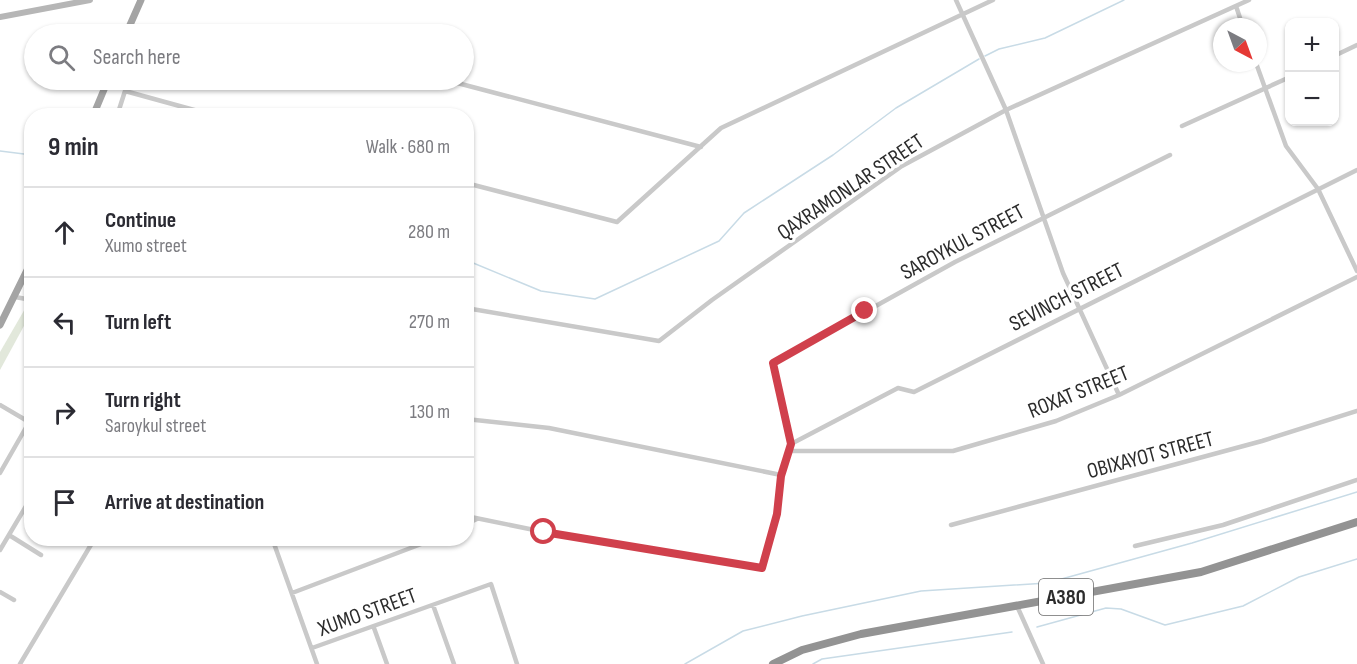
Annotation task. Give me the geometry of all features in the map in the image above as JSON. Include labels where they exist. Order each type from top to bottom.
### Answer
[{"type":"highway","name":"A380","points":[[773,664],[802,650],[861,634],[1201,572],[1357,522]]},
{"type":"main road","points":[[130,24],[141,0]]},
{"type":"main road","points":[[96,108],[104,90]]},
{"type":"main road","points":[[0,326],[24,277]]},
{"type":"street","points":[[0,17],[90,0]]},
{"type":"street","points":[[956,0],[1006,110],[1043,218],[1079,308],[1119,395]]},
{"type":"street","points":[[474,185],[617,222],[721,128],[993,0]]},
{"type":"street","name":"QAXRAMONLAR STREET","points":[[474,309],[659,341],[902,166],[1006,110],[1249,0]]},
{"type":"street","points":[[1236,6],[1240,18]]},
{"type":"street","points":[[1339,54],[1357,45]]},
{"type":"street","points":[[1259,72],[1286,146],[1318,189],[1357,272]]},
{"type":"street","points":[[1182,126],[1285,78]]},
{"type":"street","points":[[474,87],[701,147]]},
{"type":"street","points":[[120,108],[125,91],[187,108]]},
{"type":"street","name":"SAROYKUL STREET","points":[[791,444],[773,363],[955,262],[1170,155]]},
{"type":"street","name":"SEVINCH STREET","points":[[791,444],[897,388],[914,392],[1357,170]]},
{"type":"street","name":"ROXAT STREET","points":[[789,451],[953,452],[1056,421],[1119,395],[1357,277]]},
{"type":"street","points":[[15,297],[24,299]]},
{"type":"street","points":[[0,405],[24,417]]},
{"type":"street","name":"OBIXAYOT STREET","points":[[951,525],[1262,441],[1357,411]]},
{"type":"street","points":[[474,420],[549,428],[781,476]]},
{"type":"street","points":[[0,473],[24,433]]},
{"type":"street","points":[[474,517],[544,532],[762,568],[777,514],[781,476],[791,444]]},
{"type":"street","points":[[1134,546],[1223,525],[1357,480]]},
{"type":"street","points":[[0,550],[24,510]]},
{"type":"street","points":[[474,520],[479,518]]},
{"type":"street","points":[[9,535],[24,544]]},
{"type":"street","points":[[27,546],[41,555]]},
{"type":"street","points":[[20,664],[90,546]]},
{"type":"street","name":"XUMO STREET","points":[[275,546],[317,664]]},
{"type":"street","name":"XUMO STREET","points":[[292,593],[416,546]]},
{"type":"street","name":"XUMO STREET","points":[[312,648],[374,628],[491,584],[518,664]]},
{"type":"street","points":[[0,592],[14,600]]},
{"type":"street","name":"XUMO STREET","points":[[433,605],[454,664]]},
{"type":"street","points":[[1017,606],[1043,664]]},
{"type":"street","points":[[374,628],[387,664]]},
{"type":"shaded area","points":[[24,310],[24,326],[0,370],[0,352]]},
{"type":"waterway","points":[[985,56],[999,49],[1045,38],[1124,0]]},
{"type":"waterway","points":[[474,263],[541,291],[595,299],[719,241],[744,213],[833,155],[896,108],[979,59]]},
{"type":"waterway","points":[[0,151],[24,154]]},
{"type":"waterway","points":[[685,664],[743,631],[921,591],[1047,583],[1192,543],[1357,492]]},
{"type":"waterway","points":[[1037,627],[1106,608],[1121,609],[1165,625],[1243,606],[1299,577],[1357,559]]},
{"type":"waterway","points":[[813,664],[822,659],[1012,632]]},
{"type":"route","points":[[544,532],[762,568],[777,514],[781,476],[791,444],[773,363],[865,311]]}]
